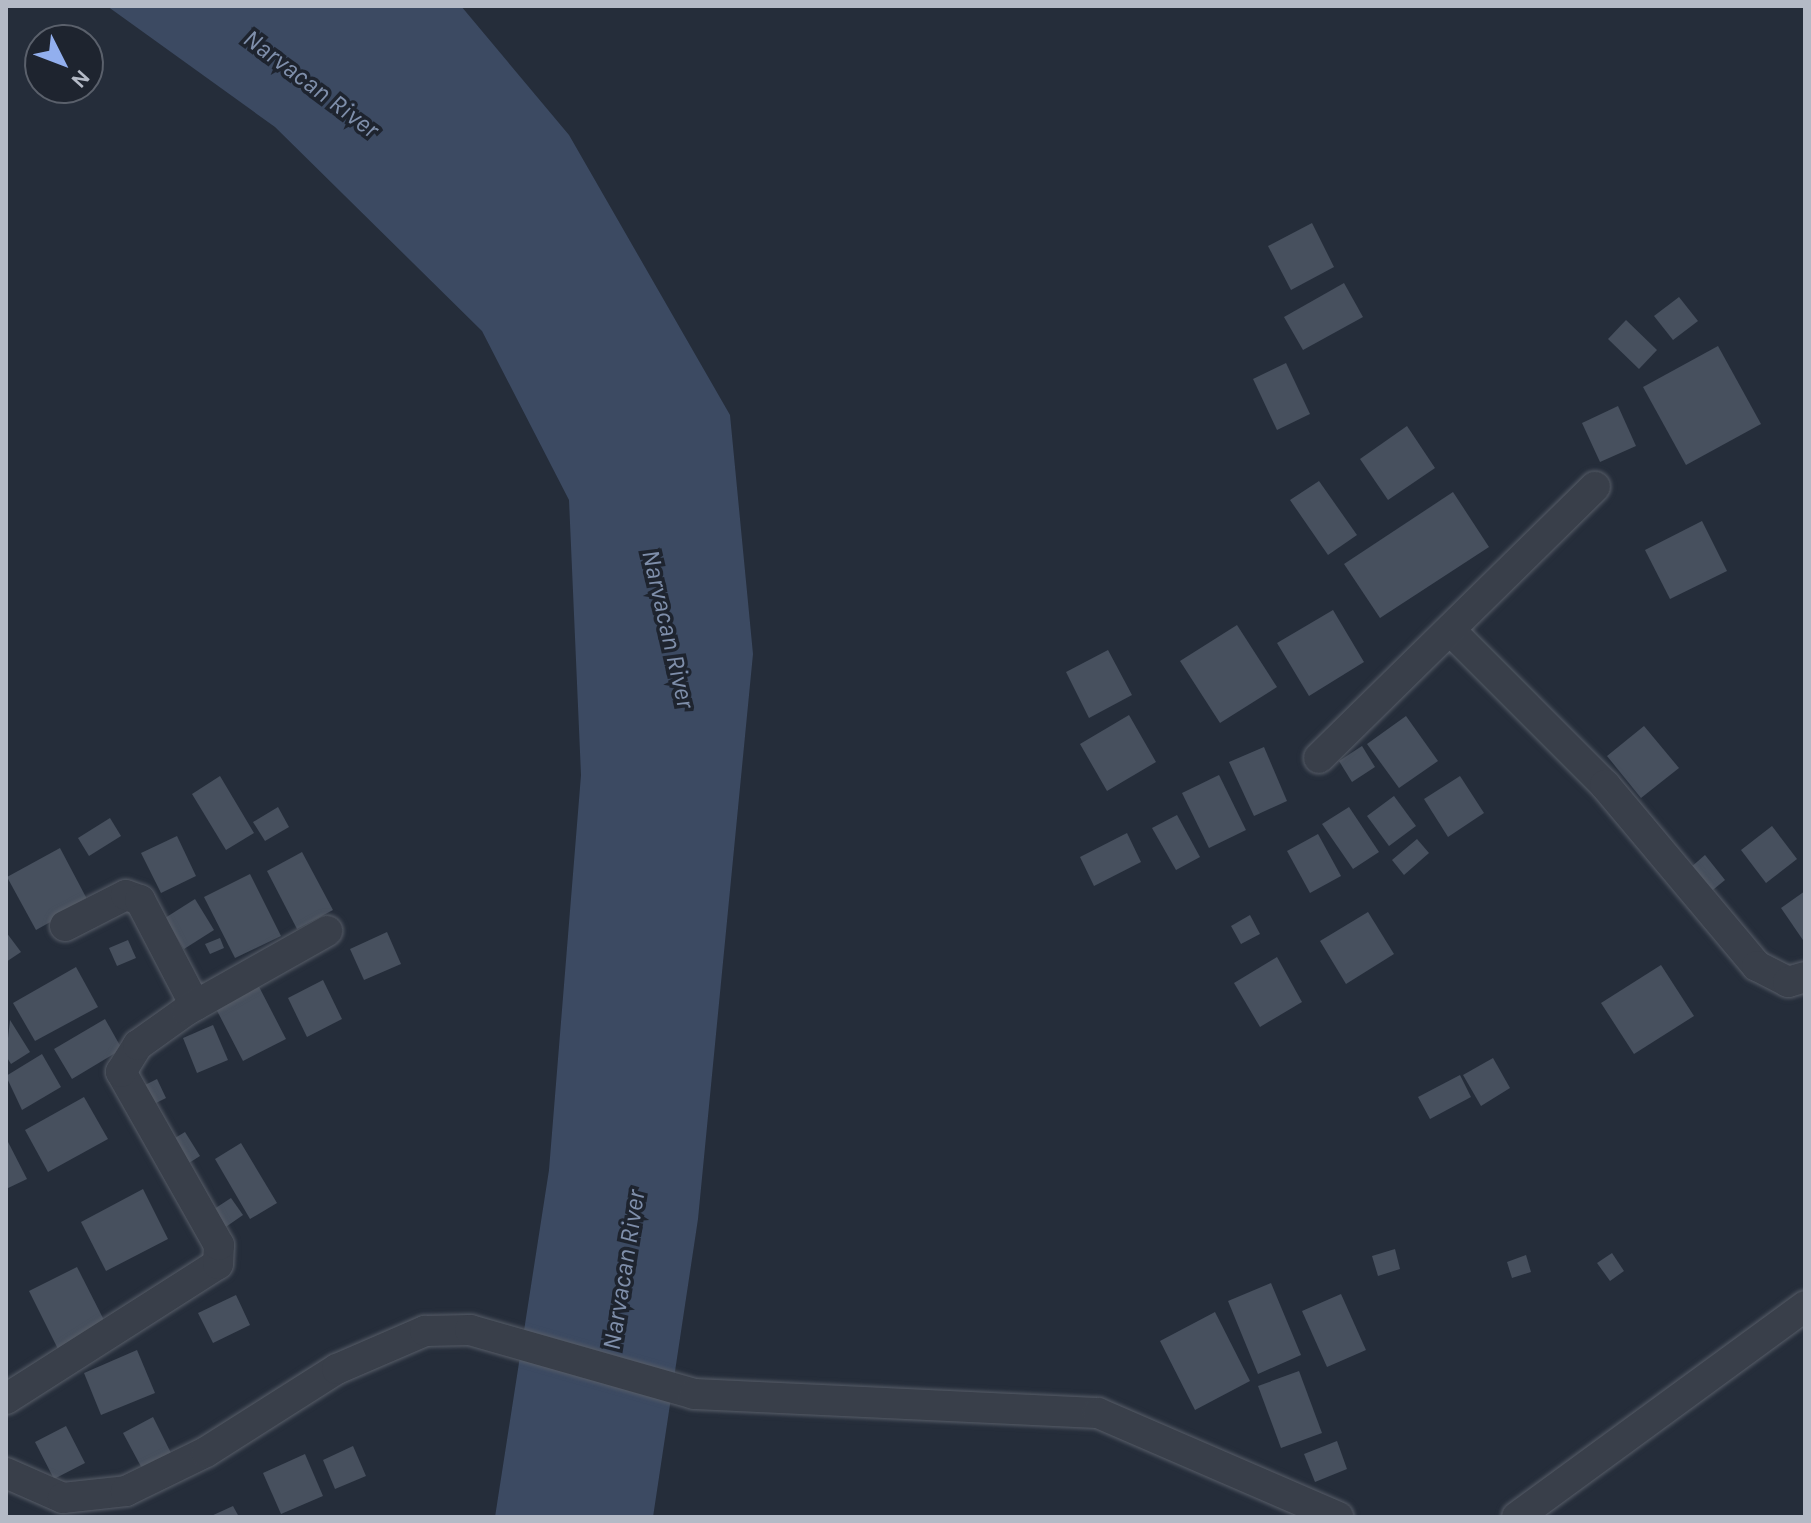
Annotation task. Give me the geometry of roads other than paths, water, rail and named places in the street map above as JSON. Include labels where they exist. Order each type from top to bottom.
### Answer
[{"type":"street","points":[[1319,758],[1452,632],[1595,487]]},
{"type":"street","points":[[1452,632],[1605,785],[1757,966],[1788,982],[1805,977]]},
{"type":"street","points":[[65,926],[126,895],[140,900],[195,1005]]},
{"type":"street","points":[[6,1399],[218,1264],[219,1245],[121,1072],[138,1045],[195,1005],[327,931]]},
{"type":"street","points":[[1517,1517],[1805,1306]]},
{"type":"street","points":[[6,1473],[63,1498],[126,1491],[206,1452],[351,1362],[425,1331],[470,1330],[694,1394],[1098,1413],[1338,1517]]},
{"type":"water","name":"Narvacan River","points":[[107,6],[461,6],[569,135],[730,415],[753,654],[698,1219],[653,1517],[495,1517],[549,1170],[581,775],[569,500],[482,331],[275,127]]}]
